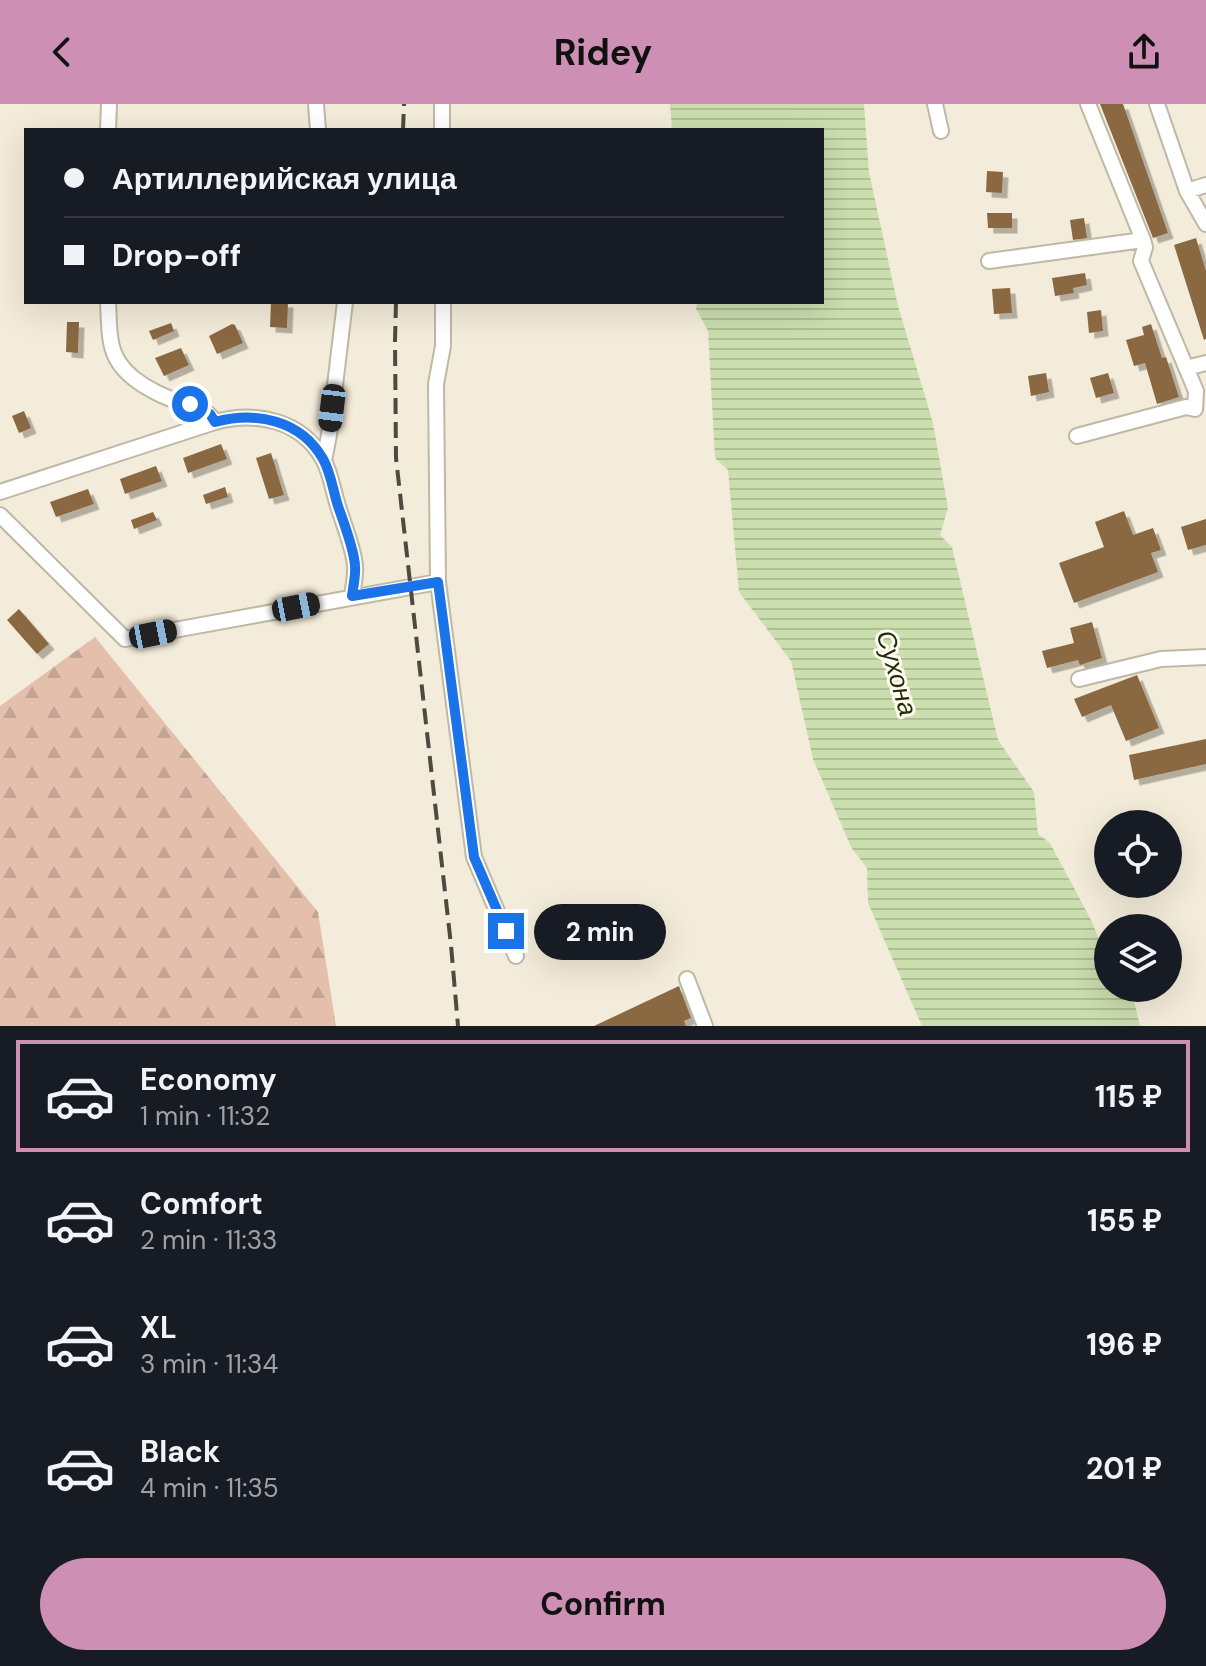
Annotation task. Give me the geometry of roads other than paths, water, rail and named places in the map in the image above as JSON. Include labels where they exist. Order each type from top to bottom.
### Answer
[{"type":"street","points":[[108,128],[109,104]]},
{"type":"street","points":[[316,104],[318,128]]},
{"type":"street","points":[[442,104],[442,128]]},
{"type":"street","points":[[935,104],[941,131]]},
{"type":"street","points":[[1088,104],[1143,240],[1145,247],[1141,261],[1196,391],[1195,409]]},
{"type":"street","points":[[1157,104],[1187,191],[1206,224]]},
{"type":"street","points":[[1187,191],[1206,185]]},
{"type":"street","points":[[989,261],[1143,240]]},
{"type":"street","points":[[108,304],[112,349],[125,371],[160,395],[203,409],[215,422]]},
{"type":"street","points":[[324,461],[345,304]]},
{"type":"street","points":[[443,304],[443,346],[436,384],[438,582],[474,857],[516,956]]},
{"type":"street","points":[[1186,368],[1206,363]]},
{"type":"street","points":[[1077,436],[1186,407],[1195,409],[1206,422]]},
{"type":"street","points":[[0,492],[233,417],[282,423],[310,441],[324,461],[355,565],[352,596]]},
{"type":"street","points":[[0,515],[125,639],[438,582]]},
{"type":"street","points":[[1079,679],[1161,659],[1206,657]]},
{"type":"street","points":[[687,979],[705,1026]]},
{"type":"water","name":"Сухона","points":[[670,104],[864,104],[869,172],[898,306],[933,423],[948,508],[940,535],[952,547],[998,740],[1034,792],[1038,834],[1050,843],[1094,927],[1094,1002],[1134,1002],[1140,1026],[922,1026],[868,903],[867,868],[851,847],[813,759],[791,661],[739,592],[728,470],[715,458],[708,331],[696,309],[697,304],[824,304],[824,128],[672,128]]},
{"type":"railway","points":[[403,128],[404,104]]},
{"type":"railway","points":[[396,304],[396,458],[458,1026]]}]
